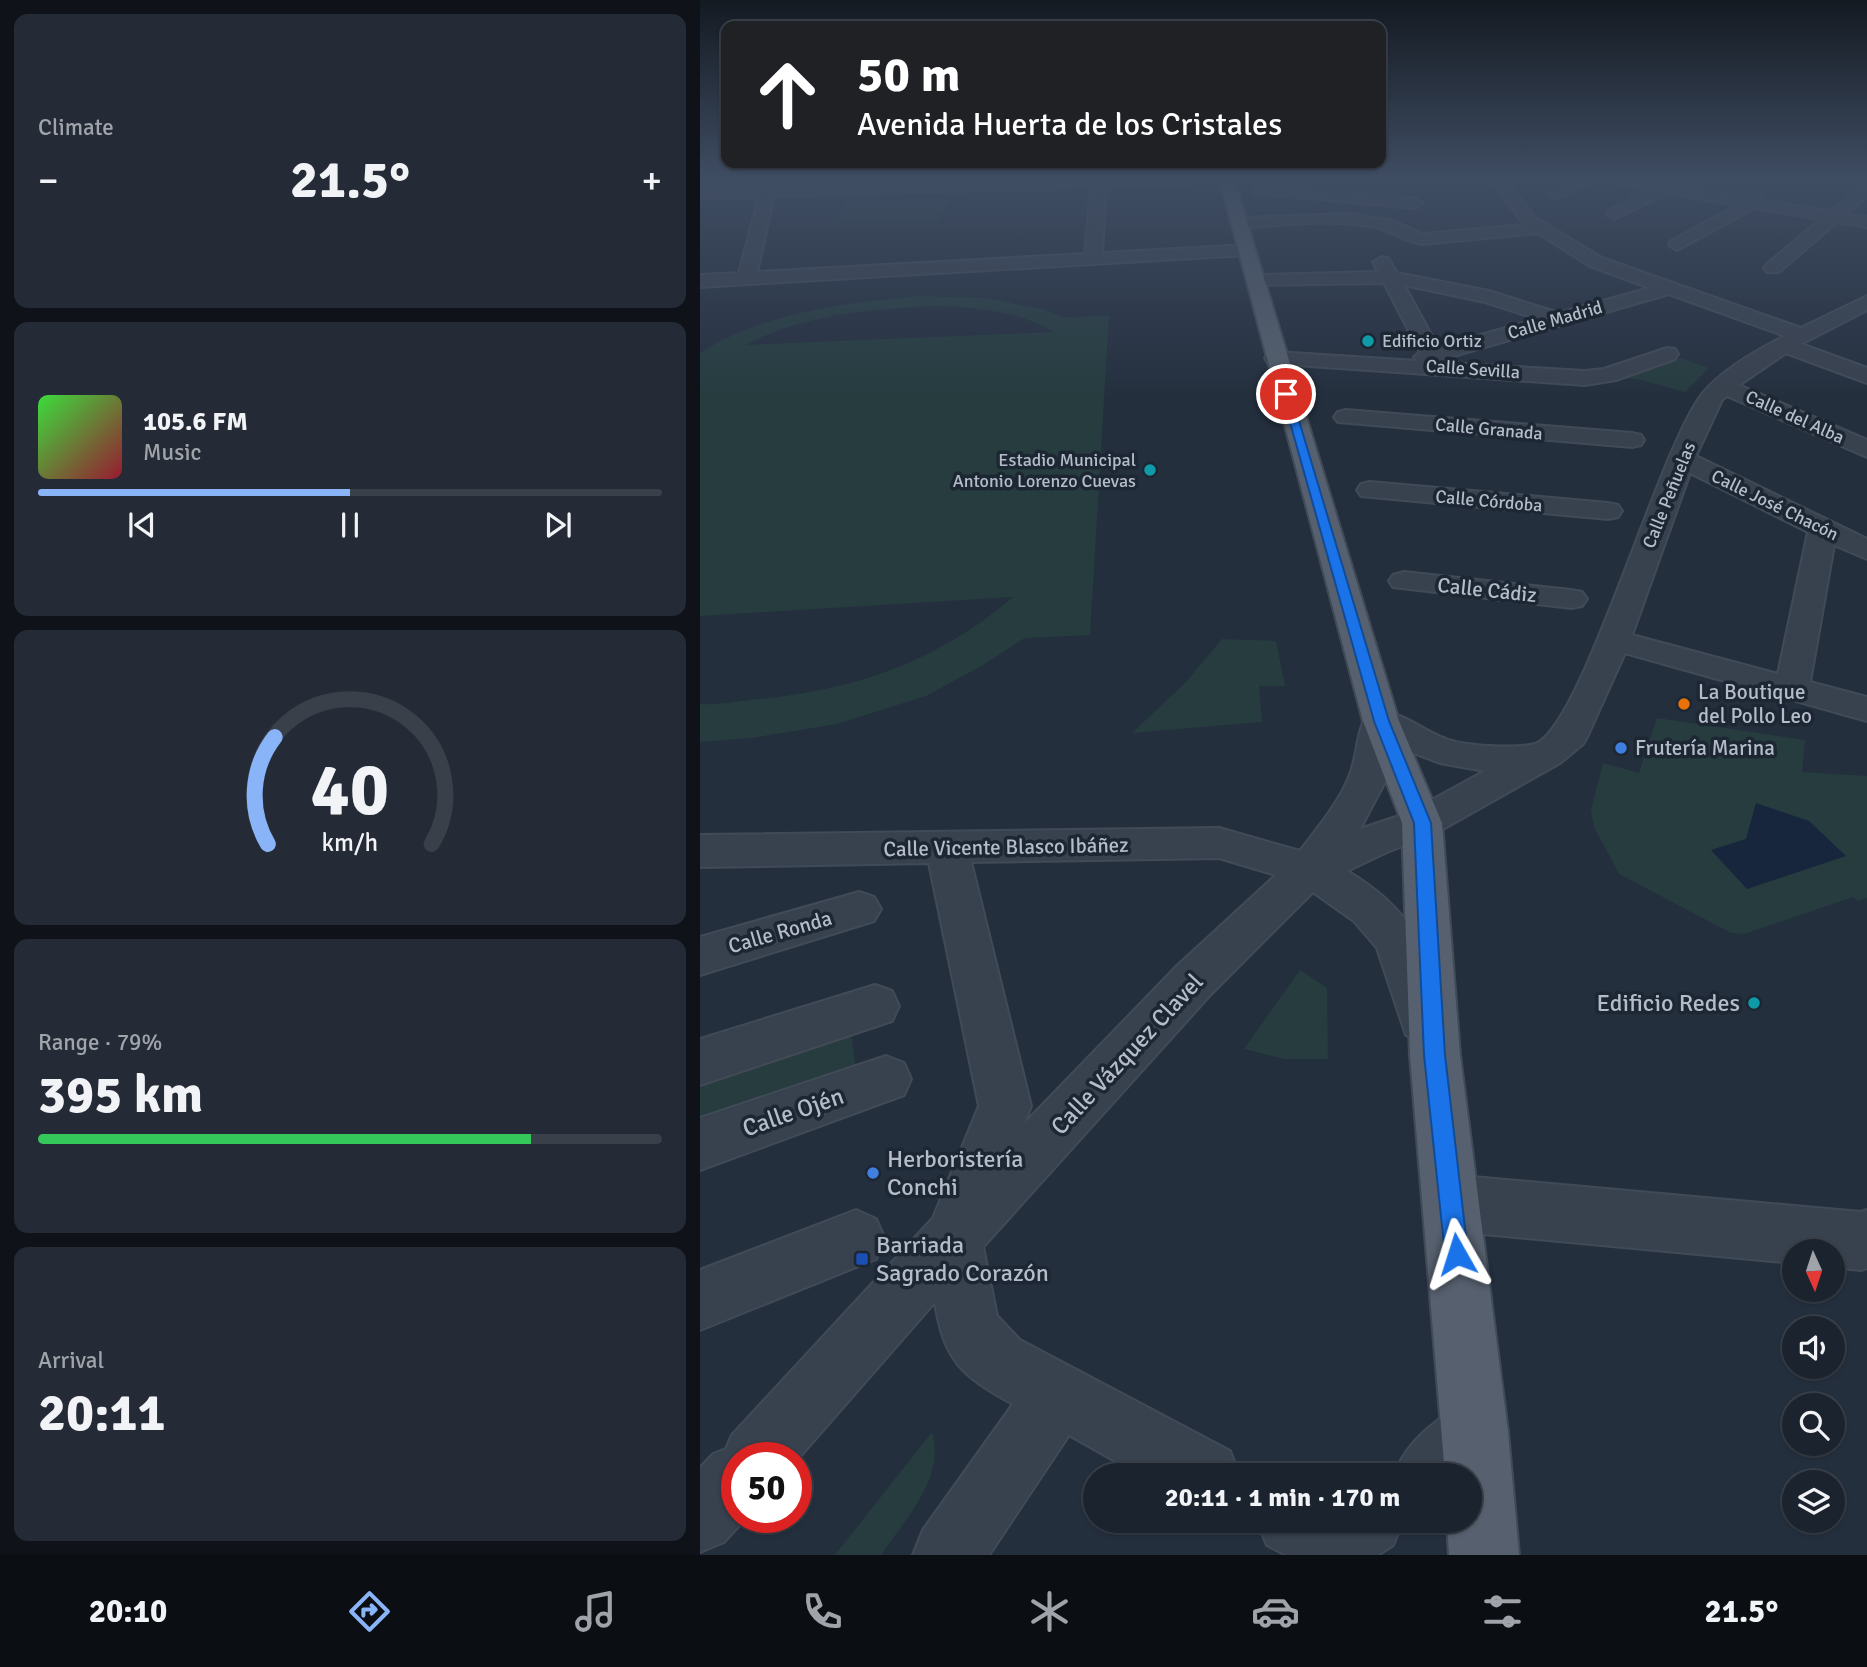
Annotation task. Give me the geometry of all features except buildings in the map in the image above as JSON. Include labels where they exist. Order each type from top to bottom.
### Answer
[{"type":"main road","points":[[1247,253],[1258,281],[1276,358],[1381,721],[1422,823],[1435,1055],[1475,1432],[1484,1555]]},
{"type":"street","points":[[747,278],[753,253]]},
{"type":"street","points":[[1093,253],[1093,257]]},
{"type":"street","points":[[700,281],[1190,253]]},
{"type":"street","points":[[1376,253],[1432,354]]},
{"type":"street","points":[[1580,253],[1596,262],[1793,340],[1867,376]]},
{"type":"street","points":[[1773,268],[1792,253]]},
{"type":"street","points":[[1258,281],[1390,277],[1489,296],[1558,319]]},
{"type":"street","name":"Calle Madrid","points":[[1404,364],[1666,289]]},
{"type":"street","name":"Calle Peñuelas","points":[[1422,823],[1547,754],[1570,735],[1614,640],[1659,516],[1712,397],[1723,386],[1793,340],[1862,310]]},
{"type":"street","name":"Calle Sevilla","points":[[1276,358],[1586,377],[1608,375],[1667,354]]},
{"type":"street","name":"Calle del Alba","points":[[1723,386],[1867,449]]},
{"type":"street","name":"Calle Granada","points":[[1346,417],[1632,440]]},
{"type":"street","name":"Calle José Chacón","points":[[1683,459],[1867,550]]},
{"type":"street","name":"Calle Córdoba","points":[[1370,490],[1608,511]]},
{"type":"street","points":[[1792,688],[1823,529]]},
{"type":"street","name":"Calle Cádiz","points":[[1404,581],[1571,599]]},
{"type":"street","points":[[1614,640],[1867,709]]},
{"type":"street","points":[[1308,871],[1346,820],[1364,787],[1373,764],[1381,721],[1426,748],[1460,757],[1501,760],[1547,754]]},
{"type":"street","name":"Calle Vázquez Clavel","points":[[769,1442],[953,1238],[1194,980],[1308,871],[1372,841],[1422,823]]},
{"type":"street","name":"Calle Vicente Blasco Ibáñez","points":[[700,851],[1219,843],[1260,853],[1308,871],[1365,905],[1387,926],[1401,952],[1435,1055]]},
{"type":"street","points":[[947,848],[1005,1105],[953,1238],[970,1332],[998,1362],[1184,1463]]},
{"type":"street","name":"Calle Ronda","points":[[700,956],[859,909]]},
{"type":"street","points":[[700,1062],[875,1006]]},
{"type":"street","name":"Calle Ojén","points":[[700,1144],[886,1079]]},
{"type":"street","points":[[1451,1203],[1865,1246]]},
{"type":"street","points":[[700,1300],[856,1239]]},
{"type":"street","points":[[948,1555],[1058,1395]]},
{"type":"street","points":[[1440,1463],[1475,1432]]},
{"type":"street","points":[[700,1518],[721,1495]]},
{"type":"green space","points":[[919,296],[985,298],[1046,310],[1062,317],[1109,316],[1090,635],[1025,638],[926,696],[837,724],[752,738],[700,742],[700,704],[794,695],[862,680],[894,669],[956,639],[1013,597],[700,616],[700,353],[725,339],[778,319],[834,306]],"holes":[[[936,306],[981,309],[1011,315],[1053,332],[746,345],[790,326],[838,315]]]},
{"type":"green space","points":[[1681,358],[1709,368],[1685,392],[1637,379],[1617,378]]},
{"type":"green space","points":[[1222,639],[1276,641],[1285,686],[1259,686],[1262,722],[1132,733],[1186,682]]},
{"type":"green space","points":[[1657,718],[1805,740],[1802,772],[1867,776],[1867,898],[1858,901],[1853,897],[1744,934],[1731,933],[1619,874],[1594,827],[1591,810],[1603,763],[1639,773]]},
{"type":"green space","points":[[1300,970],[1327,988],[1328,1059],[1284,1059],[1244,1049]]},
{"type":"green space","points":[[850,1026],[857,1077],[700,1132],[700,1075]]},
{"type":"green space","points":[[932,1432],[935,1449],[928,1482],[921,1497],[881,1555],[835,1555]]},
{"type":"water","points":[[1756,803],[1809,821],[1846,856],[1747,889],[1711,850],[1746,839]]},
{"type":"place","name":"Edificio Ortiz","points":[[1368,341]]},
{"type":"place","name":"Estadio Municipal Antonio Lorenzo Cuevas","points":[[1150,470]]},
{"type":"place","name":"La Boutique del Pollo Leo","points":[[1684,704]]},
{"type":"place","name":"Frutería Marina","points":[[1621,748]]},
{"type":"place","name":"Edificio Redes","points":[[1754,1003]]},
{"type":"place","name":"Herboristería Conchi","points":[[873,1173]]},
{"type":"place","name":"Barriada Sagrado Corazón","points":[[862,1259]]},
{"type":"route","points":[[1286,394],[1381,721],[1422,823],[1435,1055],[1457,1254]]}]
